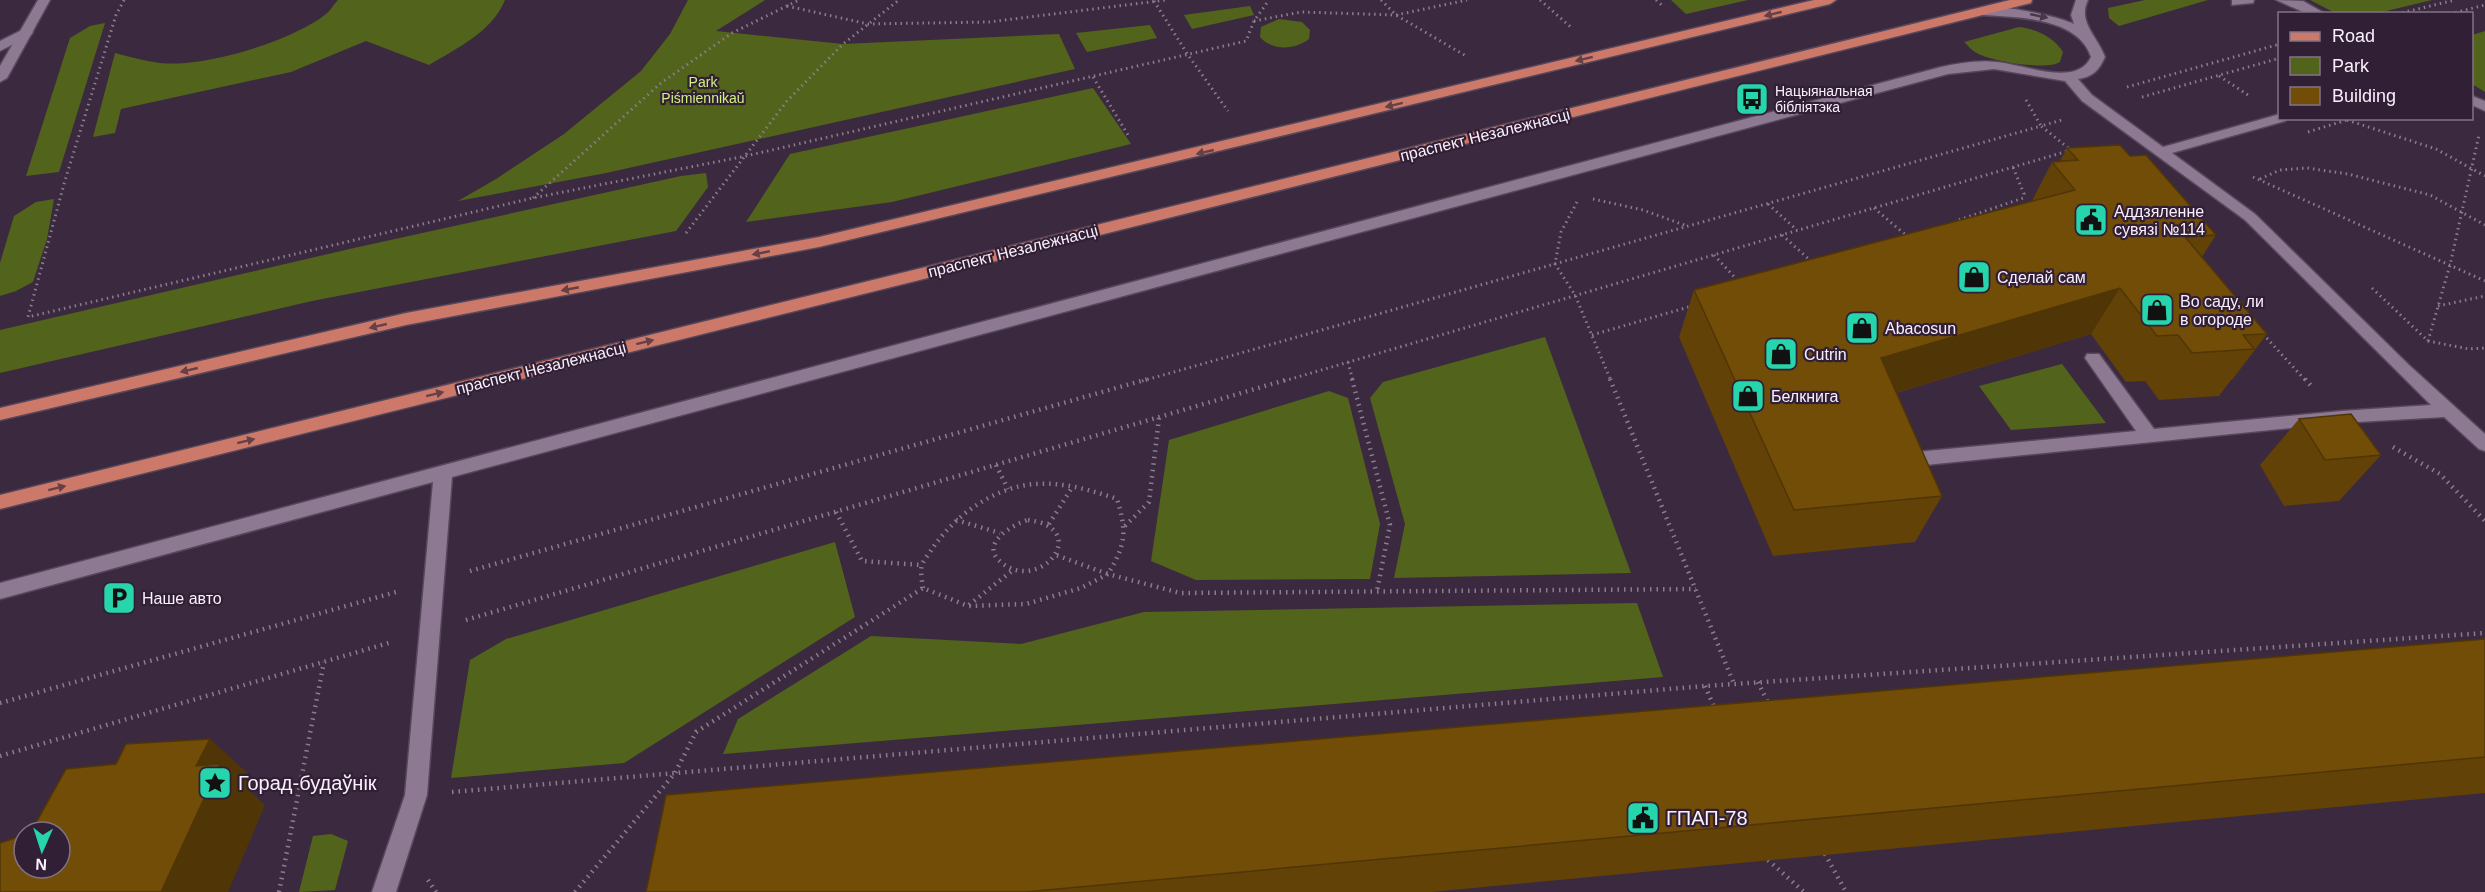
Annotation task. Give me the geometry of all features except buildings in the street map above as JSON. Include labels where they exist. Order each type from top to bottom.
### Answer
[{"type":"main road","points":[[0,414],[406,319],[819,242],[1830,0]]},
{"type":"main road","name":"праспект Незалежнасці","points":[[0,502],[2026,0]]},
{"type":"street","points":[[0,78],[44,0]]},
{"type":"street","points":[[0,591],[1946,70],[1998,66],[2069,77],[2091,70],[2097,62],[2097,52],[2076,15],[2077,7],[2082,0]]},
{"type":"street","points":[[2282,0],[2298,3],[2316,12]]},
{"type":"street","points":[[1981,11],[2049,18],[2079,33],[2097,52]]},
{"type":"street","points":[[0,47],[26,32]]},
{"type":"street","points":[[2069,77],[2087,99],[2250,217],[2403,369],[2485,444]]},
{"type":"street","points":[[2162,152],[2278,119]]},
{"type":"street","points":[[2093,358],[2148,436]]},
{"type":"street","points":[[1916,459],[2341,417],[2448,410]]},
{"type":"street","points":[[384,892],[416,795],[443,474]]},
{"type":"path","points":[[124,0],[116,15],[64,184],[28,317],[533,198],[746,156],[1246,41],[1254,21],[1269,0]]},
{"type":"path","points":[[533,198],[661,83],[732,33],[800,0]]},
{"type":"path","points":[[684,236],[787,101],[843,44],[899,0]]},
{"type":"path","points":[[787,6],[868,24],[989,22],[1166,0]]},
{"type":"path","points":[[1381,0],[1396,15],[1467,56]]},
{"type":"path","points":[[1254,21],[1301,12],[1396,15],[1467,0]]},
{"type":"path","points":[[1540,0],[1575,32],[1564,34]]},
{"type":"path","points":[[1656,0],[1667,9],[1656,12]]},
{"type":"path","points":[[2405,12],[2454,0]]},
{"type":"path","points":[[1154,1],[1188,55],[1229,112],[1219,114]]},
{"type":"path","points":[[2458,12],[2485,5]]},
{"type":"path","points":[[2117,90],[2278,45]]},
{"type":"path","points":[[1456,59],[1476,54]]},
{"type":"path","points":[[2142,97],[2278,59]]},
{"type":"path","points":[[1093,77],[1128,135]]},
{"type":"path","points":[[2347,120],[2429,146],[2473,167],[2485,176]]},
{"type":"path","points":[[0,703],[2041,126],[2080,158]]},
{"type":"path","points":[[2403,369],[2428,341],[2450,265],[2480,132]]},
{"type":"path","points":[[0,756],[2072,150]]},
{"type":"path","points":[[1950,223],[2023,198],[2013,167]]},
{"type":"path","points":[[2259,179],[2280,170],[2298,169],[2348,174],[2430,195],[2485,225]]},
{"type":"path","points":[[2259,179],[2276,195]]},
{"type":"path","points":[[2259,179],[2485,281]]},
{"type":"path","points":[[1688,226],[1643,210],[1591,198],[1576,203],[1561,232],[1555,264],[1575,295],[1734,684]]},
{"type":"path","points":[[1767,204],[1797,230]]},
{"type":"path","points":[[1874,208],[1909,238],[1898,242]]},
{"type":"path","points":[[1782,235],[1819,268]]},
{"type":"path","points":[[1713,255],[1746,290]]},
{"type":"path","points":[[2369,285],[2428,341],[2469,349],[2485,348]]},
{"type":"path","points":[[2438,306],[2485,296]]},
{"type":"path","points":[[1592,335],[1702,303]]},
{"type":"path","points":[[2259,330],[2341,417],[2440,474],[2485,521]]},
{"type":"path","points":[[1348,362],[1390,525],[1377,591]]},
{"type":"path","points":[[1125,527],[1149,502],[1159,418]]},
{"type":"path","points":[[996,465],[1008,489]]},
{"type":"path","points":[[1033,484],[1073,486],[1117,499],[1125,527],[1123,550],[1108,574],[1081,588],[1026,604],[968,606],[923,588],[922,565],[934,544],[956,520],[987,499],[1008,489],[1033,484]]},
{"type":"path","points":[[1049,524],[1073,486]]},
{"type":"path","points":[[837,512],[862,561],[922,565]]},
{"type":"path","points":[[1028,519],[1049,524],[1059,538],[1056,555],[1042,567],[1033,570],[1013,570],[997,559],[994,551],[995,542],[1000,533],[1017,522],[1028,519]]},
{"type":"path","points":[[956,520],[1000,533]]},
{"type":"path","points":[[1056,555],[1108,574],[1180,593],[1696,589]]},
{"type":"path","points":[[968,606],[1013,570]]},
{"type":"path","points":[[575,892],[675,773],[696,732],[923,588]]},
{"type":"path","points":[[416,795],[1705,686],[2485,633]]},
{"type":"path","points":[[279,892],[324,662]]},
{"type":"path","points":[[1758,682],[1771,710]]},
{"type":"path","points":[[1705,686],[1717,715]]},
{"type":"path","points":[[1825,854],[1846,892]]},
{"type":"path","points":[[1768,860],[1804,892]]},
{"type":"green space","points":[[338,0],[505,0],[492,21],[483,30],[429,65],[366,41],[291,72],[121,109],[115,133],[93,137],[115,53],[160,63],[223,57],[292,34],[326,14]]},
{"type":"green space","name":"Park Piśmiennikaŭ","points":[[688,0],[765,0],[716,31],[843,44],[1059,34],[1075,69],[606,173],[458,201],[564,134],[641,71],[670,34]]},
{"type":"green space","points":[[1671,0],[1748,0],[1686,14]]},
{"type":"green space","points":[[2145,0],[2208,0],[2119,26],[2109,18],[2108,8]]},
{"type":"green space","points":[[2310,0],[2432,0],[2382,12],[2333,12]]},
{"type":"green space","points":[[1250,6],[1254,15],[1192,29],[1184,15]]},
{"type":"green space","points":[[1279,19],[1302,22],[1310,30],[1309,39],[1291,47],[1277,47],[1265,42],[1260,37],[1261,27]]},
{"type":"green space","points":[[105,23],[59,172],[26,176],[70,38],[90,26]]},
{"type":"green space","points":[[1150,25],[1157,38],[1087,52],[1076,33]]},
{"type":"green space","points":[[2019,27],[2038,32],[2055,42],[2063,52],[2060,62],[2043,66],[1992,59],[1974,51],[1964,42]]},
{"type":"green space","points":[[2485,31],[2485,92],[2473,85],[2473,35]]},
{"type":"green space","points":[[1093,88],[1131,144],[892,202],[746,222],[790,154]]},
{"type":"green space","points":[[706,173],[708,187],[676,231],[312,301],[0,373],[0,330],[354,248],[681,176]]},
{"type":"green space","points":[[54,199],[47,239],[33,282],[0,296],[0,263],[14,216],[36,202]]},
{"type":"green space","points":[[1545,337],[1631,573],[1394,578],[1405,524],[1370,398],[1383,382]]},
{"type":"green space","points":[[2062,364],[2106,423],[2011,430],[1979,386]]},
{"type":"green space","points":[[1329,391],[1348,398],[1380,524],[1370,579],[1196,580],[1151,561],[1169,440]]},
{"type":"green space","points":[[835,542],[855,617],[624,763],[451,778],[470,660],[506,639]]},
{"type":"green space","points":[[1637,603],[1663,677],[723,754],[738,719],[871,636],[1021,644],[1144,612]]},
{"type":"green space","points":[[331,834],[348,841],[335,890],[299,892],[313,836]]},
{"type":"place","name":"Нацыянальная бібліятэка","points":[[1752,99]]},
{"type":"place","name":"Аддзяленне сувязі №114","points":[[2091,220]]},
{"type":"place","name":"Сделай сам","points":[[1974,277]]},
{"type":"place","name":"Во саду, ли в огороде","points":[[2157,310]]},
{"type":"place","name":"Abacosun","points":[[1862,328]]},
{"type":"place","name":"Cutrin","points":[[1781,354]]},
{"type":"place","name":"Белкнига","points":[[1748,396]]},
{"type":"place","name":"Наше авто","points":[[119,598]]},
{"type":"place","name":"Горад-будаўнік","points":[[215,783]]},
{"type":"place","name":"ГПАП-78","points":[[1643,818]]}]
